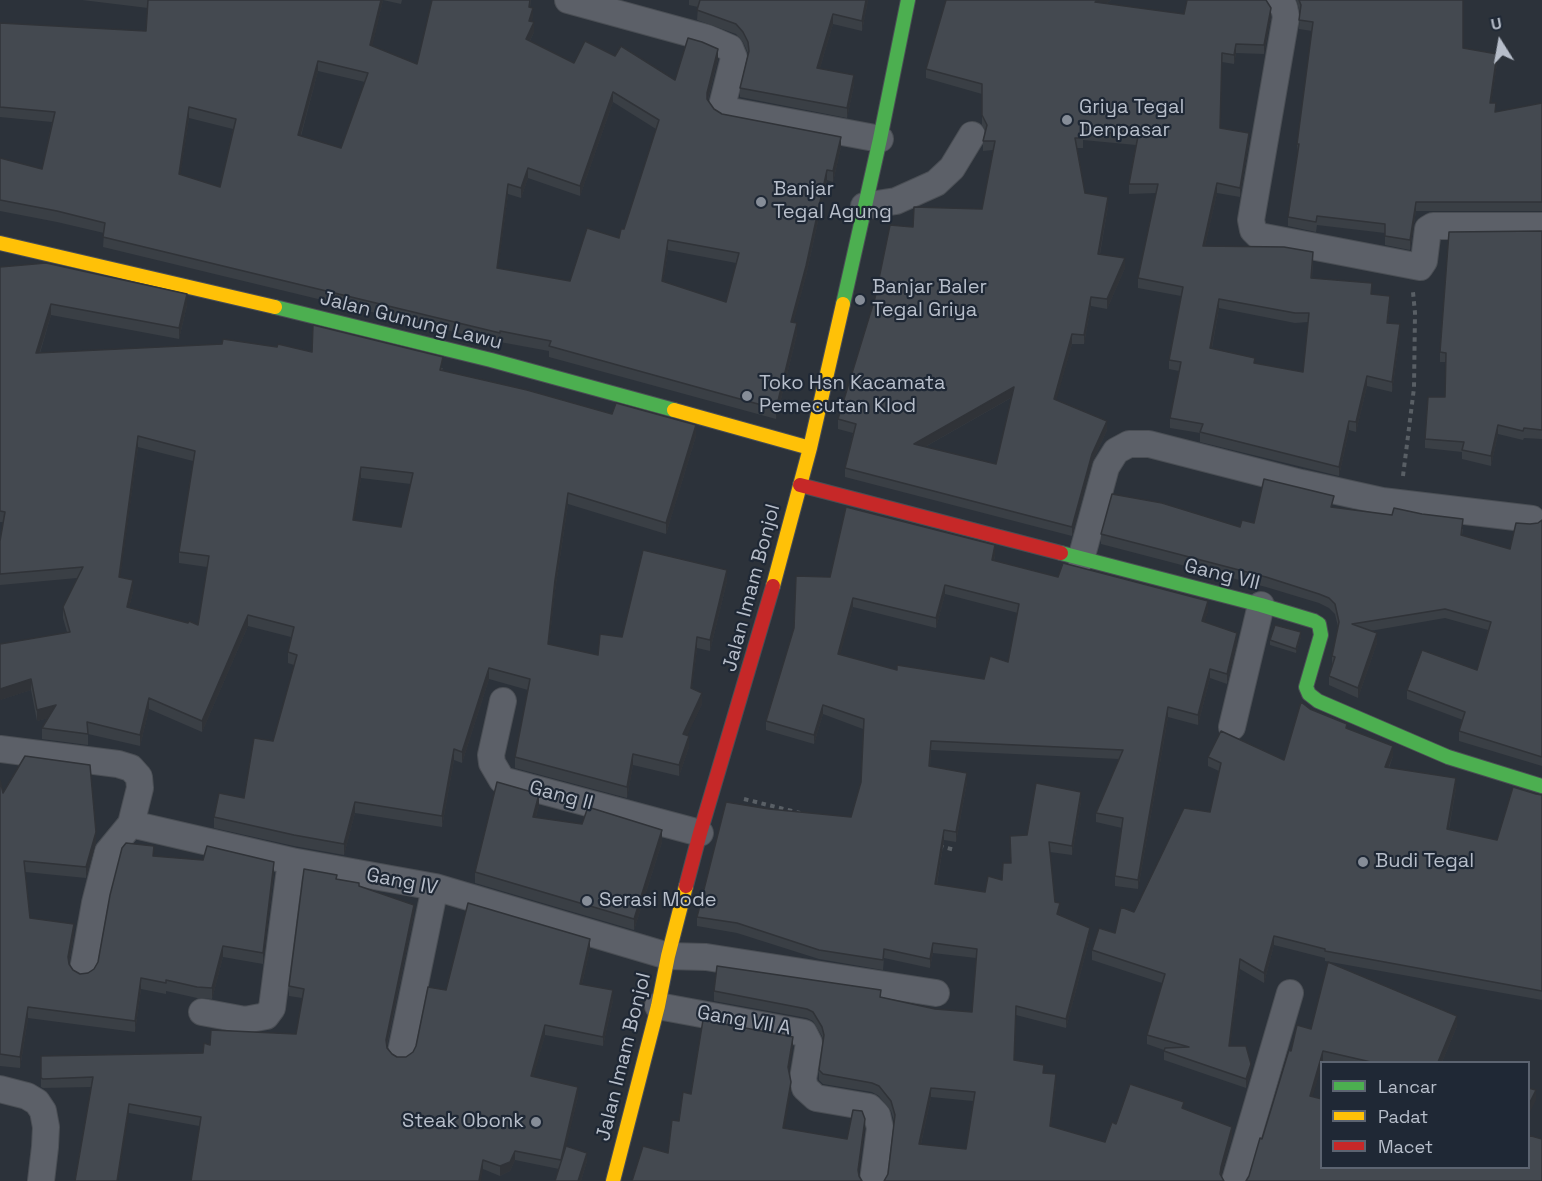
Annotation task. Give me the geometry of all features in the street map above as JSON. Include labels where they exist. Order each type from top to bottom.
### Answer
[{"type":"main road","name":"Jalan Imam Bonjol","points":[[613,1181],[700,833],[763,624],[810,448],[880,139],[908,0]]},
{"type":"main road","name":"Jalan Gunung Lawu","points":[[0,243],[168,281],[491,360],[810,448]]},
{"type":"main road","name":"Gang VII","points":[[800,485],[1261,605],[1319,624],[1321,635],[1306,687],[1309,694],[1318,701],[1448,757],[1542,786]]},
{"type":"street","points":[[568,0],[707,38],[730,48],[734,58],[722,108],[727,111],[880,139]]},
{"type":"street","points":[[1277,0],[1284,7],[1287,17],[1251,220],[1253,230],[1259,236],[1420,267],[1428,228],[1433,226],[1542,226]]},
{"type":"street","points":[[864,206],[896,201],[936,183],[952,168],[972,135]]},
{"type":"street","points":[[1081,559],[1106,467],[1116,451],[1129,444],[1149,444],[1301,483],[1399,504],[1532,519]]},
{"type":"street","points":[[1233,727],[1261,605]]},
{"type":"street","name":"Gang II","points":[[503,700],[491,755],[492,763],[502,780],[700,833]]},
{"type":"street","points":[[0,749],[118,764],[131,768],[139,777],[140,788],[131,824],[108,852],[95,903],[83,970]]},
{"type":"street","name":"Gang IV","points":[[131,824],[291,861],[435,887],[668,956],[706,957],[936,993]]},
{"type":"street","points":[[202,1012],[245,1020],[266,1016],[272,1008],[291,861]]},
{"type":"street","points":[[401,1052],[435,887]]},
{"type":"street","points":[[1235,1181],[1290,993]]},
{"type":"street","name":"Gang VII A","points":[[658,1006],[804,1033],[810,1042],[803,1079],[807,1090],[816,1098],[869,1107],[877,1115],[880,1128],[873,1181]]},
{"type":"street","points":[[0,1089],[27,1096],[37,1102],[43,1111],[46,1127],[40,1181]]},
{"type":"path","points":[[1399,504],[1414,388],[1415,313],[1409,265]]},
{"type":"path","points":[[714,792],[806,814]]},
{"type":"path","points":[[932,844],[955,850]]},
{"type":"building","points":[[148,0],[381,0],[370,45],[417,64],[432,0],[530,0],[529,7],[533,8],[529,21],[534,22],[526,39],[574,63],[585,41],[615,56],[621,46],[675,80],[688,38],[718,49],[707,93],[707,99],[714,109],[722,114],[841,137],[833,171],[827,170],[791,322],[797,323],[776,409],[549,346],[551,341],[500,331],[500,333],[103,237],[105,223],[0,200],[0,158],[42,169],[55,112],[0,107],[0,23],[146,31]],"holes":[[[318,61],[368,73],[341,148],[298,135]],[[613,92],[659,120],[624,229],[621,229],[619,238],[587,228],[570,281],[497,268],[508,184],[521,188],[528,168],[580,186]],[[189,107],[236,119],[220,187],[179,174]],[[668,240],[739,253],[726,302],[662,281]]]},
{"type":"building","points":[[700,0],[866,0],[862,21],[833,14],[817,68],[854,75],[847,108],[740,88],[749,51],[748,42],[736,24],[697,10]]},
{"type":"building","points":[[946,0],[1098,0],[1095,2],[1184,14],[1187,0],[1266,0],[1271,8],[1264,45],[1236,44],[1234,55],[1222,53],[1220,128],[1249,133],[1240,188],[1217,183],[1203,246],[1284,247],[1313,252],[1311,278],[1372,283],[1371,294],[1390,296],[1387,323],[1400,324],[1392,382],[1367,376],[1356,422],[1349,421],[1339,467],[1200,432],[1203,424],[1170,418],[1181,362],[1169,360],[1183,287],[1138,278],[1158,184],[1129,184],[1138,136],[1083,130],[1083,138],[1075,138],[1085,193],[1108,197],[1098,254],[1125,258],[1107,299],[1091,297],[1084,335],[1072,334],[1054,399],[1107,421],[1092,454],[1072,527],[845,468],[856,424],[838,419],[875,298],[890,225],[913,227],[914,207],[982,209],[995,141],[983,141],[987,125],[982,115],[982,84],[926,69]],"holes":[[[1219,299],[1295,313],[1309,313],[1303,372],[1254,363],[1255,358],[1210,348]],[[1014,387],[996,464],[914,444]]]},
{"type":"building","points":[[1299,0],[1463,0],[1463,48],[1497,54],[1490,103],[1496,103],[1495,112],[1542,103],[1542,202],[1416,202],[1410,240],[1385,236],[1385,224],[1317,216],[1316,222],[1288,217],[1313,22],[1299,20],[1301,5]]},
{"type":"building","points":[[1542,231],[1542,430],[1524,428],[1523,431],[1498,425],[1491,456],[1462,450],[1464,442],[1425,439],[1428,397],[1445,397],[1446,353],[1440,352],[1449,232]]},
{"type":"building","points":[[46,263],[187,294],[179,328],[51,304],[36,353],[222,344],[223,339],[277,347],[278,344],[312,352],[313,325],[443,357],[440,370],[527,390],[612,414],[616,403],[696,425],[666,523],[568,493],[548,644],[598,655],[600,634],[622,637],[643,550],[727,570],[710,640],[697,637],[691,688],[702,693],[683,734],[689,736],[679,765],[633,754],[627,787],[515,757],[530,679],[489,668],[462,752],[454,749],[442,816],[355,802],[344,844],[214,817],[219,793],[244,798],[254,738],[273,741],[297,655],[288,652],[294,627],[248,615],[202,721],[149,698],[140,735],[87,722],[88,734],[42,728],[56,705],[37,710],[31,679],[0,689],[0,644],[70,632],[63,607],[83,567],[0,574],[0,541],[5,512],[0,511],[0,267]],"holes":[[[138,436],[195,451],[179,552],[209,556],[198,625],[127,607],[133,580],[119,577]],[[361,467],[413,473],[401,527],[353,520]]]},
{"type":"building","points":[[1264,479],[1334,496],[1331,507],[1392,515],[1394,508],[1463,519],[1461,535],[1510,549],[1516,523],[1530,524],[1542,520],[1542,757],[1459,731],[1465,712],[1407,690],[1422,650],[1477,670],[1491,622],[1445,609],[1352,624],[1377,633],[1358,688],[1329,676],[1335,657],[1332,656],[1339,622],[1335,604],[1329,598],[1266,577],[1101,534],[1112,494],[1162,503],[1240,527],[1242,520],[1254,523]]},
{"type":"building","points":[[846,507],[995,545],[992,560],[1058,577],[1063,563],[1208,601],[1202,621],[1237,633],[1227,674],[1210,669],[1198,715],[1168,707],[1138,880],[1115,876],[1123,818],[1096,813],[1123,750],[931,741],[929,766],[967,773],[956,832],[944,830],[935,884],[985,892],[988,876],[1002,880],[1003,863],[1011,863],[1010,836],[1027,835],[1036,783],[1081,792],[1072,846],[1049,842],[1055,902],[1060,903],[1057,914],[1090,928],[1066,1019],[1016,1006],[1014,1060],[1044,1065],[1043,1073],[1056,1074],[1050,1126],[1105,1142],[1112,1122],[1116,1124],[1130,1084],[1184,1102],[1182,1108],[1232,1127],[1221,1167],[1220,1174],[1224,1181],[884,1181],[888,1174],[895,1115],[891,1101],[879,1086],[823,1074],[819,1070],[824,1035],[813,1012],[714,991],[717,966],[881,990],[880,997],[935,1009],[972,1012],[977,949],[933,943],[930,959],[884,949],[883,960],[819,950],[737,923],[697,917],[726,802],[769,809],[851,817],[861,782],[864,719],[823,705],[814,735],[766,721],[794,628],[796,576],[830,577]],"holes":[[[945,585],[1019,604],[1008,662],[990,656],[984,679],[897,665],[897,670],[838,654],[853,598],[936,618]],[[931,1088],[975,1092],[966,1149],[919,1144]]]},
{"type":"building","points":[[1275,625],[1301,632],[1296,649],[1270,640]]},
{"type":"building","points":[[1301,702],[1310,709],[1347,724],[1346,728],[1393,746],[1385,767],[1456,778],[1447,829],[1497,840],[1513,787],[1542,795],[1542,991],[1325,951],[1325,949],[1274,936],[1264,973],[1240,959],[1229,1046],[1246,1046],[1251,1064],[1246,1079],[1164,1051],[1165,1048],[1189,1047],[1147,1035],[1165,974],[1092,950],[1099,928],[1115,933],[1121,907],[1134,912],[1184,808],[1210,812],[1221,763],[1208,757],[1221,731],[1284,760]]},
{"type":"building","points":[[25,756],[90,765],[96,832],[86,867],[24,861],[30,918],[74,924],[68,957],[73,970],[80,974],[88,973],[98,962],[110,895],[122,848],[126,843],[154,846],[153,856],[203,860],[207,846],[274,862],[263,953],[223,946],[212,988],[141,978],[135,1021],[28,1007],[20,1057],[0,1054],[0,780],[3,793]]},
{"type":"building","points":[[497,782],[539,794],[533,817],[582,824],[588,807],[662,830],[634,919],[475,872]]},
{"type":"building","points":[[304,869],[337,875],[336,879],[359,883],[359,886],[414,905],[386,1040],[387,1048],[397,1057],[406,1057],[413,1052],[416,1046],[428,987],[446,990],[468,903],[590,939],[580,984],[613,990],[603,1037],[545,1025],[531,1076],[578,1087],[561,1160],[515,1151],[510,1162],[500,1166],[483,1160],[479,1181],[191,1181],[201,1117],[129,1104],[117,1181],[75,1181],[93,1077],[43,1079],[41,1078],[41,1056],[203,1053],[204,1043],[210,1045],[211,1030],[296,1034],[304,989],[289,986]]},
{"type":"building","points":[[1328,962],[1457,1016],[1438,1061],[1367,1061],[1323,1051],[1310,1096],[1320,1098],[1320,1169],[1530,1169],[1530,1136],[1542,1139],[1542,1181],[1246,1181],[1260,1138],[1262,1139],[1289,1050],[1291,1051],[1297,1025],[1311,1029]]},
{"type":"building","points":[[703,1020],[793,1037],[788,1067],[791,1082],[783,1128],[847,1139],[853,1110],[862,1111],[865,1119],[858,1170],[862,1181],[632,1181],[643,1146],[668,1153],[672,1120],[679,1121],[683,1092],[691,1094]]},
{"type":"building","points":[[1530,1088],[1536,1090],[1530,1102]]},
{"type":"building","points":[[566,1146],[587,1153],[578,1181],[555,1181]]},
{"type":"traffic: fast","points":[[843,304],[908,0]]},
{"type":"traffic: fast","points":[[275,307],[491,360],[674,410]]},
{"type":"traffic: fast","points":[[1061,553],[1314,621],[1319,624],[1321,635],[1306,687],[1309,694],[1318,701],[1448,757],[1542,786]]},
{"type":"traffic: slow","points":[[0,243],[275,307]]},
{"type":"traffic: slow","points":[[773,586],[810,448],[843,304]]},
{"type":"traffic: slow","points":[[674,410],[810,448]]},
{"type":"traffic: slow","points":[[613,1181],[686,886]]},
{"type":"traffic: jam","points":[[800,485],[1061,553]]},
{"type":"traffic: jam","points":[[686,886],[773,586]]},
{"type":"place","name":"Griya Tegal Denpasar","points":[[1067,120]]},
{"type":"place","name":"Banjar Tegal Agung","points":[[761,202]]},
{"type":"place","name":"Banjar Baler Tegal Griya","points":[[860,300]]},
{"type":"place","name":"Toko Hsn Kacamata Pemecutan Klod","points":[[747,396]]},
{"type":"place","name":"Budi Tegal","points":[[1363,862]]},
{"type":"place","name":"Serasi Mode","points":[[587,901]]},
{"type":"place","name":"Steak Obonk","points":[[536,1122]]}]
